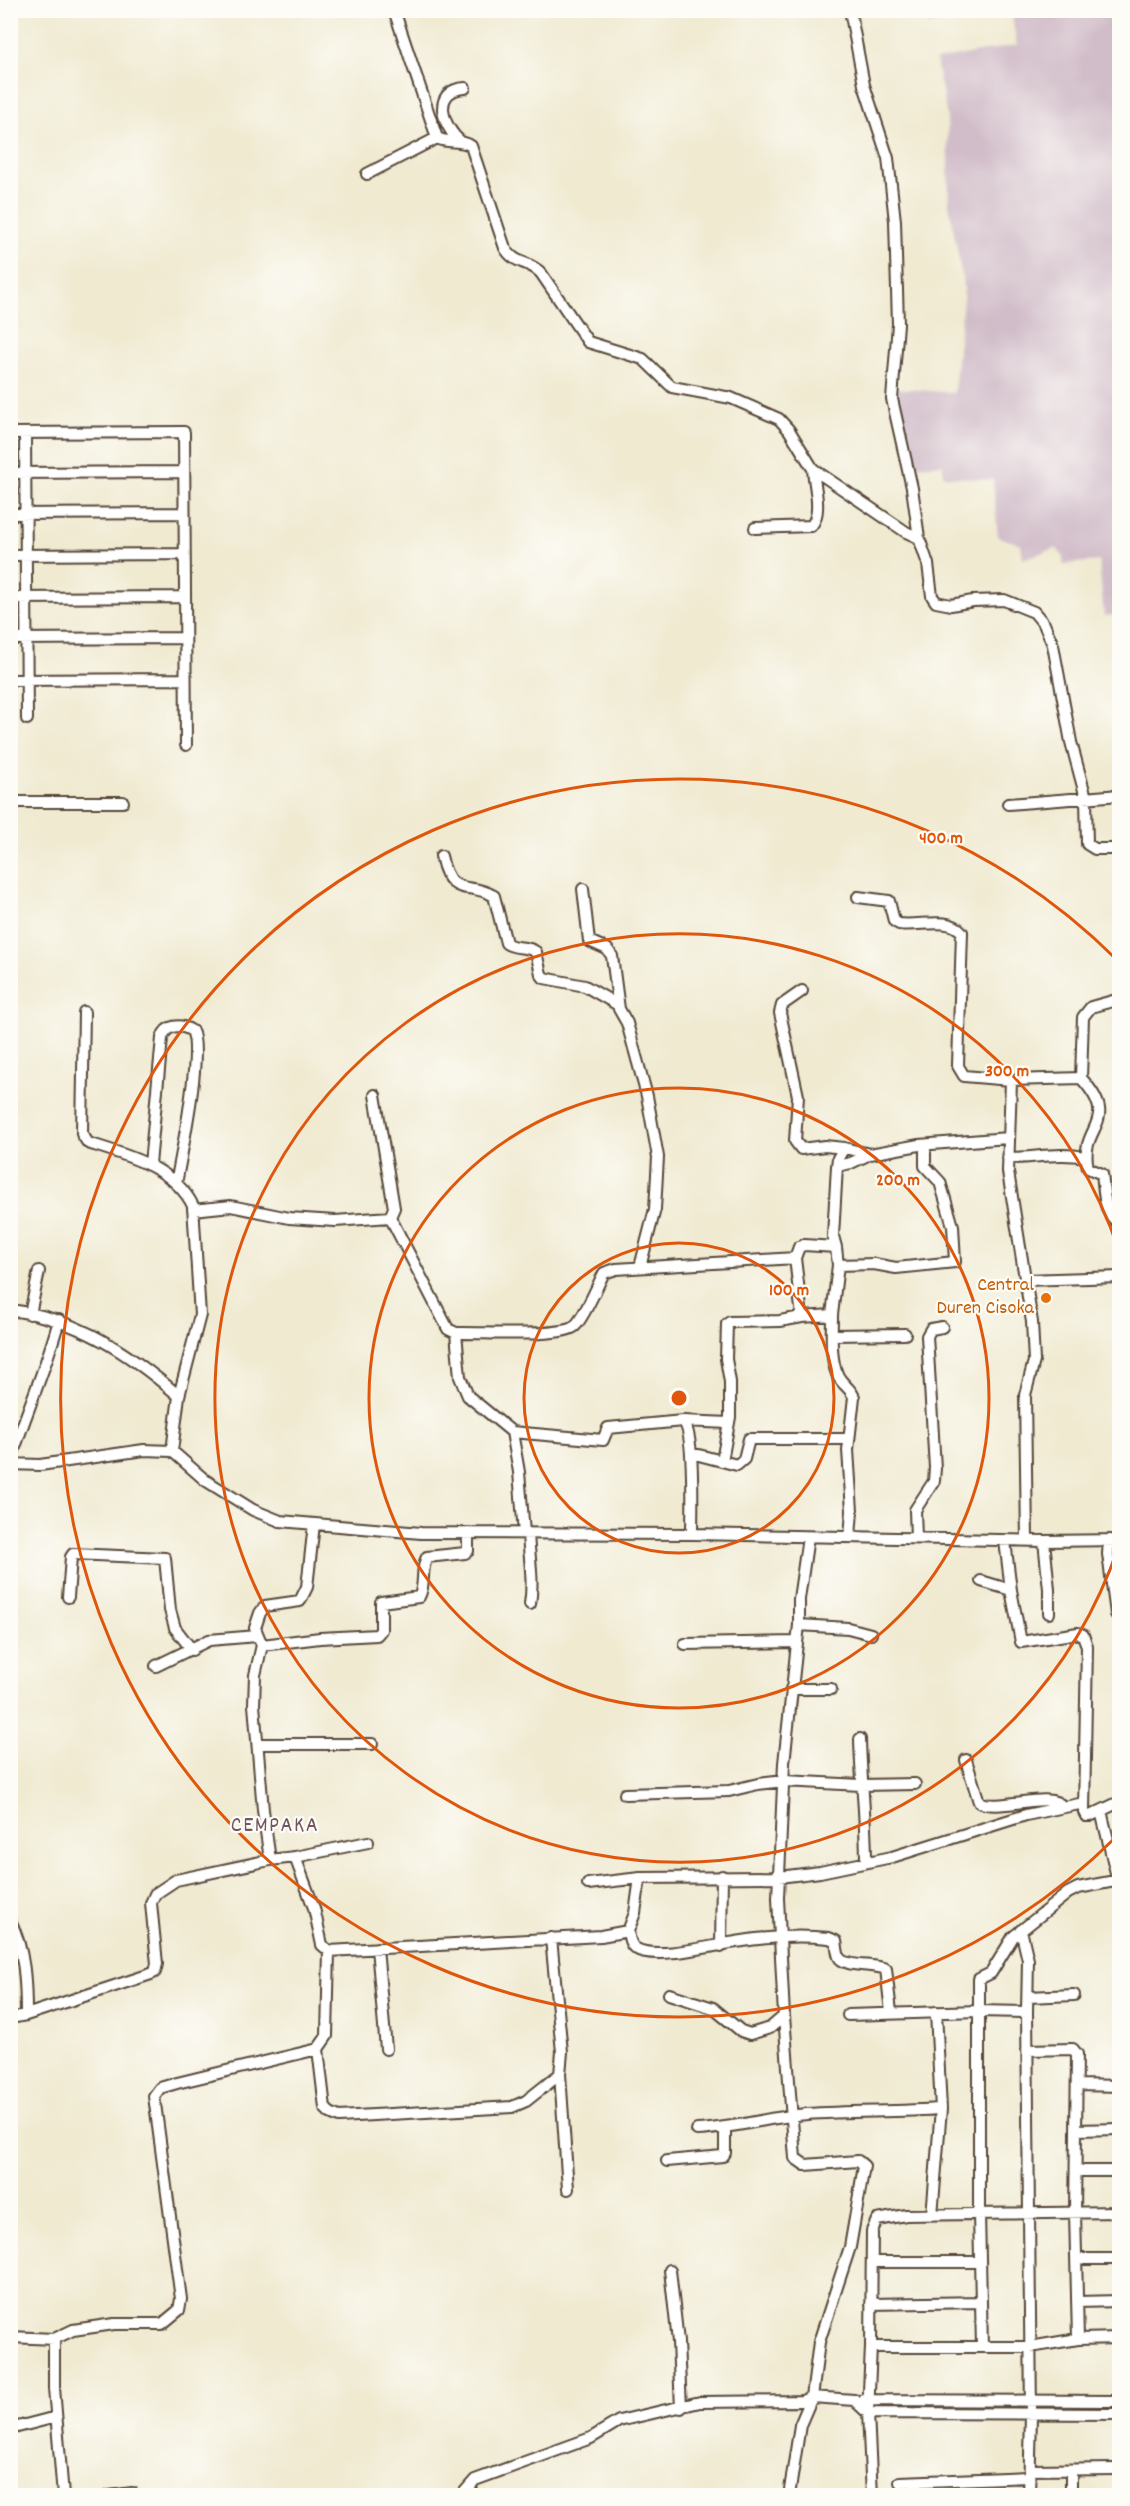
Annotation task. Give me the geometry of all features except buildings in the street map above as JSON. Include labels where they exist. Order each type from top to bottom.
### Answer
[{"type":"street","points":[[394,10],[437,138],[443,141],[462,142]]},
{"type":"street","points":[[850,10],[864,85],[888,158],[894,221],[898,324],[892,399],[912,488],[919,538],[928,564],[932,596],[936,602],[951,604],[1004,600],[1034,612],[1044,624],[1053,645],[1071,742],[1086,798],[1087,844],[1095,849],[1119,849]]},
{"type":"street","points":[[465,88],[454,88],[446,95],[443,105],[447,124],[452,135],[471,146],[505,248],[511,257],[534,265],[588,342],[642,359],[672,387],[730,398],[779,419],[789,430],[813,469],[906,532],[919,538]]},
{"type":"street","points":[[367,174],[437,138]]},
{"type":"street","points":[[10,433],[184,432],[186,745]]},
{"type":"street","points":[[25,433],[27,719]]},
{"type":"street","points":[[754,528],[811,526],[818,513],[813,469]]},
{"type":"street","points":[[10,473],[184,472]]},
{"type":"street","points":[[10,514],[184,513]]},
{"type":"street","points":[[10,555],[184,554]]},
{"type":"street","points":[[10,598],[184,597]]},
{"type":"street","points":[[10,639],[185,638]]},
{"type":"street","points":[[10,680],[185,679]]},
{"type":"street","points":[[1008,804],[1119,795]]},
{"type":"street","points":[[10,802],[123,802]]},
{"type":"street","points":[[441,856],[444,870],[455,885],[495,896],[506,943],[511,947],[533,949],[544,978],[585,986],[618,1005]]},
{"type":"street","points":[[583,889],[589,941],[607,949],[612,956],[618,1005],[627,1023],[647,1096],[658,1156],[655,1209],[640,1267]]},
{"type":"street","points":[[858,897],[888,902],[891,904],[894,921],[899,924],[949,924],[957,926],[962,932],[958,1066],[960,1072],[971,1077],[1011,1080],[1081,1078]]},
{"type":"street","points":[[802,991],[782,1005],[780,1013],[798,1096],[795,1144],[801,1149],[825,1146],[870,1154]]},
{"type":"street","points":[[1119,999],[1091,1007],[1083,1017],[1081,1078],[1094,1092],[1100,1111],[1085,1157],[1089,1169],[1102,1174],[1107,1210],[1119,1224]]},
{"type":"street","points":[[84,1012],[82,1134],[88,1143],[150,1164],[184,1192],[193,1210],[200,1315],[179,1396],[172,1451]]},
{"type":"street","points":[[150,1164],[162,1038],[164,1031],[168,1028],[186,1027],[192,1030],[195,1044],[191,1098],[176,1184]]},
{"type":"street","points":[[1011,1080],[1008,1172],[1032,1322],[1034,1361],[1025,1395],[1027,1541]]},
{"type":"street","points":[[375,1095],[394,1208],[390,1217]]},
{"type":"street","points":[[837,1166],[851,1163],[870,1154],[925,1144],[1008,1138]]},
{"type":"street","points":[[838,1265],[874,1264],[889,1268],[906,1268],[955,1262],[953,1226],[940,1182],[925,1166],[925,1144]]},
{"type":"street","points":[[844,1148],[837,1166],[833,1236],[838,1265],[832,1335],[836,1373],[841,1381],[851,1389],[854,1397],[849,1439],[852,1511],[850,1537]]},
{"type":"street","points":[[1008,1158],[1038,1158],[1064,1153],[1085,1157]]},
{"type":"street","points":[[193,1210],[231,1206],[289,1218],[336,1221],[390,1217]]},
{"type":"street","points":[[390,1217],[448,1329],[456,1333],[550,1333],[568,1330],[578,1323],[604,1273],[616,1269],[795,1258]]},
{"type":"street","points":[[802,1317],[795,1258],[799,1247],[804,1245],[836,1247]]},
{"type":"street","points":[[30,1314],[39,1271]]},
{"type":"street","points":[[1025,1280],[1119,1277]]},
{"type":"street","points":[[10,1310],[59,1320],[94,1334],[132,1357],[179,1396]]},
{"type":"street","points":[[722,1461],[729,1423],[727,1324],[832,1315]]},
{"type":"street","points":[[59,1320],[48,1359],[24,1419],[10,1464],[40,1465],[144,1450],[172,1451],[206,1480],[253,1510],[280,1521],[421,1533],[916,1537],[1005,1541],[1114,1540],[1108,1554],[1116,1614]]},
{"type":"street","points":[[916,1537],[915,1510],[934,1481],[935,1468],[927,1336],[931,1329],[942,1327]]},
{"type":"street","points":[[456,1333],[460,1377],[468,1396],[512,1432],[603,1440],[608,1428],[683,1421],[729,1423]]},
{"type":"street","points":[[832,1335],[905,1334]]},
{"type":"street","points":[[683,1421],[689,1433],[691,1453],[692,1534]]},
{"type":"street","points":[[512,1432],[533,1585],[530,1604]]},
{"type":"street","points":[[691,1453],[738,1465],[744,1459],[748,1440],[751,1438],[849,1439]]},
{"type":"street","points":[[270,1860],[262,1810],[254,1706],[255,1675],[260,1641],[255,1628],[265,1606],[296,1603],[303,1596],[307,1587],[314,1524]]},
{"type":"street","points":[[156,1666],[208,1640],[260,1641],[377,1635],[381,1630],[381,1602],[419,1597],[427,1557],[465,1553],[468,1551],[468,1533]]},
{"type":"street","points":[[789,2496],[800,2425],[812,2397],[819,2342],[850,2247],[864,2166],[858,2161],[800,2164],[795,2158],[779,1938],[778,1877],[791,1689],[799,1625],[799,1599],[808,1537]]},
{"type":"street","points":[[1005,1541],[1011,1590],[1022,1642],[1078,1633],[1083,1635],[1088,1646],[1084,1803],[1086,1816],[1115,1804]]},
{"type":"street","points":[[1044,1541],[1049,1613]]},
{"type":"street","points":[[68,1597],[73,1554],[165,1558],[170,1610],[176,1628],[192,1650]]},
{"type":"street","points":[[981,1581],[1011,1590]]},
{"type":"street","points":[[799,1625],[848,1628],[871,1634]]},
{"type":"street","points":[[685,1644],[797,1642]]},
{"type":"street","points":[[791,1689],[831,1689]]},
{"type":"street","points":[[860,1739],[866,1862]]},
{"type":"street","points":[[258,1744],[372,1744]]},
{"type":"street","points":[[966,1760],[979,1802],[993,1805],[1054,1801],[1063,1807]]},
{"type":"street","points":[[625,1794],[729,1791],[784,1781],[861,1785],[915,1784]]},
{"type":"street","points":[[588,1884],[640,1878],[778,1877],[892,1857],[1026,1815],[1084,1803]]},
{"type":"street","points":[[982,2347],[979,2214],[979,1979],[991,1973],[1008,1944],[1022,1930],[1068,1893],[1078,1888],[1119,1882],[1101,1811]]},
{"type":"street","points":[[10,2018],[26,2015],[155,1972],[157,1964],[151,1902],[155,1894],[168,1883],[270,1860],[368,1842]]},
{"type":"street","points":[[295,1857],[314,1908],[322,1946],[329,1951],[601,1936],[628,1931]]},
{"type":"street","points":[[721,1946],[722,1876]]},
{"type":"street","points":[[640,1878],[635,1913],[628,1931],[630,1942],[635,1948],[645,1952],[676,1952],[735,1942],[779,1938],[829,1938],[836,1941],[839,1959],[844,1962],[875,1965],[886,1970],[891,2012]]},
{"type":"street","points":[[10,1921],[15,1929],[24,1968],[26,2015]]},
{"type":"street","points":[[1022,1930],[1028,1960],[1031,2402],[1029,2496]]},
{"type":"street","points":[[551,1938],[562,2052],[560,2074],[568,2189]]},
{"type":"street","points":[[377,1948],[386,2049]]},
{"type":"street","points":[[329,1951],[327,2036],[318,2049],[325,2108],[330,2113],[339,2117],[512,2107],[526,2101],[560,2074]]},
{"type":"street","points":[[669,1994],[713,2008],[741,2031],[750,2034],[770,2028],[784,2016]]},
{"type":"street","points":[[1028,1997],[1074,1995]]},
{"type":"street","points":[[848,2015],[891,2012],[903,2014],[1027,2012]]},
{"type":"street","points":[[932,2215],[941,2109],[936,2012]]},
{"type":"street","points":[[10,2337],[54,2339],[73,2330],[114,2324],[162,2324],[179,2310],[181,2299],[153,2099],[155,2092],[160,2088],[177,2083],[318,2049]]},
{"type":"street","points":[[1027,2050],[1075,2049],[1077,2054],[1075,2212],[1078,2339]]},
{"type":"street","points":[[1077,2085],[1119,2086]]},
{"type":"street","points":[[698,2130],[725,2128],[793,2116],[941,2109]]},
{"type":"street","points":[[667,2161],[723,2156],[725,2128]]},
{"type":"street","points":[[1076,2130],[1119,2129]]},
{"type":"street","points":[[1076,2171],[1119,2171]]},
{"type":"street","points":[[872,2496],[868,2401],[873,2226],[877,2220],[906,2215],[1119,2212]]},
{"type":"street","points":[[1077,2259],[1119,2259]]},
{"type":"street","points":[[872,2262],[980,2262]]},
{"type":"street","points":[[670,2270],[678,2342],[681,2408]]},
{"type":"street","points":[[1077,2302],[1119,2301]]},
{"type":"street","points":[[871,2304],[981,2302]]},
{"type":"street","points":[[871,2347],[1030,2347],[1078,2339],[1119,2338]]},
{"type":"street","points":[[54,2339],[56,2417],[63,2496]]},
{"type":"street","points":[[461,2496],[475,2480],[591,2438],[619,2421],[700,2402],[802,2401],[812,2397],[868,2401],[1119,2401]]},
{"type":"street","points":[[854,2400],[868,2413],[1119,2414]]},
{"type":"street","points":[[10,2429],[56,2417]]},
{"type":"street","points":[[900,2482],[1116,2469]]},
{"type":"street","points":[[1071,2470],[1071,2496]]},
{"type":"street","points":[[916,2482],[916,2496]]},
{"type":"street","points":[[109,2496],[132,2493]]},
{"type":"shaded area","points":[[923,10],[993,11],[928,25]]},
{"type":"shaded area","points":[[1011,11],[1119,11],[1119,615],[1104,616],[1099,561],[1063,564],[1063,556],[1056,548],[1023,559],[1021,544],[998,537],[993,480],[943,476],[943,464],[913,466],[898,418],[895,388],[954,393],[964,288],[949,205],[947,117],[936,60],[1017,45]]},
{"type":"place","name":"Central Duren Cisoka","points":[[1046,1298]]},
{"type":"district","name":"CEMPAKA","points":[[275,1826]]}]
